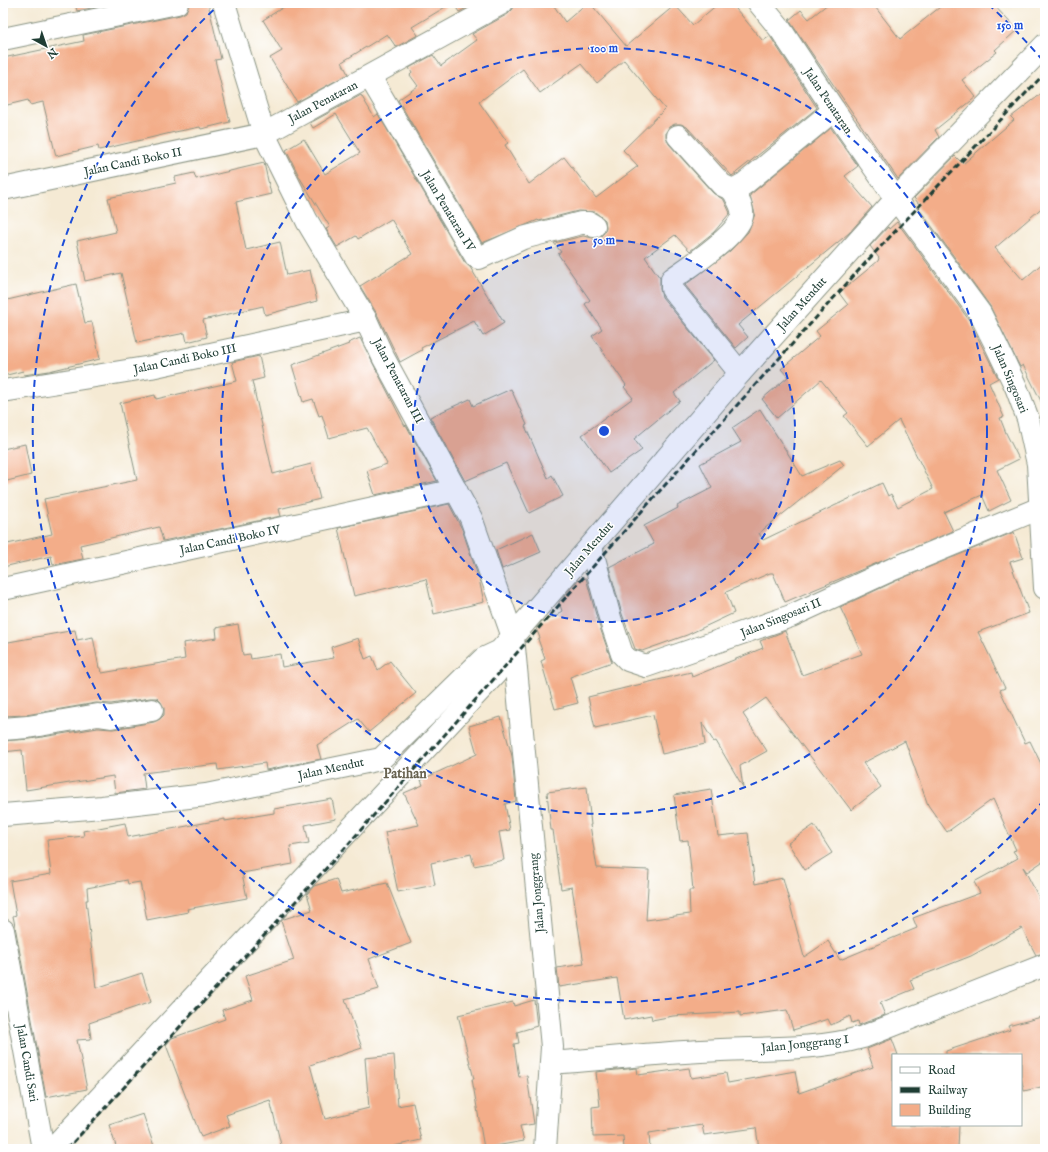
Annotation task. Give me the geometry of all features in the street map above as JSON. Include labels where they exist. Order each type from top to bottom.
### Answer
[{"type":"street","points":[[3,39],[177,3]]},
{"type":"street","points":[[224,3],[264,134]]},
{"type":"street","name":"Jalan Penataran","points":[[264,134],[502,3]]},
{"type":"street","name":"Jalan Penataran","points":[[759,3],[781,30],[896,199]]},
{"type":"street","name":"Jalan Mendut","points":[[3,815],[102,807],[206,795],[381,759],[483,659],[506,644],[740,373],[896,199],[1045,45]]},
{"type":"street","name":"Jalan Penataran IV","points":[[370,77],[476,257],[479,258],[523,238],[581,223],[589,223],[594,226]]},
{"type":"street","points":[[733,190],[744,184],[834,110]]},
{"type":"street","name":"Jalan Candi Boko II","points":[[3,189],[264,134]]},
{"type":"street","name":"Jalan Penataran III","points":[[264,134],[307,221],[366,320],[383,357],[471,518],[506,644]]},
{"type":"street","points":[[678,136],[722,185],[733,190],[742,211],[738,224],[709,253],[672,279],[672,289],[740,373]]},
{"type":"street","name":"Jalan Singosari","points":[[896,199],[980,313],[1016,387],[1028,419],[1038,464],[1043,507],[1045,588]]},
{"type":"street","name":"Jalan Candi Boko III","points":[[3,391],[151,367],[366,320]]},
{"type":"street","name":"Jalan Candi Boko IV","points":[[3,589],[456,490]]},
{"type":"street","name":"Jalan Singosari II","points":[[591,547],[610,618],[622,654],[628,660],[646,666],[791,616],[893,569],[1043,507]]},
{"type":"street","points":[[52,1149],[496,673],[506,644]]},
{"type":"street","name":"Jalan Jonggrang","points":[[506,644],[552,1047],[540,1147]]},
{"type":"street","points":[[3,729],[28,727],[98,715],[111,717],[152,710]]},
{"type":"street","points":[[431,711],[444,730]]},
{"type":"street","points":[[381,759],[393,784]]},
{"type":"street","name":"Jalan Candi Sari","points":[[3,930],[43,1149]]},
{"type":"street","name":"Jalan Jonggrang I","points":[[551,1063],[720,1050],[788,1048],[844,1042],[870,1034],[1045,965]]},
{"type":"building","points":[[75,3],[101,3],[101,6],[77,11]]},
{"type":"building","points":[[189,3],[208,3],[221,59],[215,60],[230,122],[201,129],[200,127],[175,132],[99,150],[98,146],[56,156],[43,102],[30,105],[28,100],[3,106],[3,58],[84,41],[83,35],[180,15],[186,12]]},
{"type":"building","points":[[290,3],[452,3],[412,27],[418,35],[396,47],[387,34],[342,62],[348,74],[297,102],[270,58],[282,51],[263,20]]},
{"type":"building","points":[[453,3],[476,3],[459,12]]},
{"type":"building","points":[[514,3],[552,3],[565,22],[587,3],[590,3],[626,46],[675,5],[693,25],[719,3],[731,3],[763,41],[770,36],[817,108],[732,176],[687,127],[681,124],[675,124],[669,127],[666,132],[666,138],[669,144],[713,193],[724,200],[730,213],[714,232],[690,251],[675,235],[645,257],[660,278],[662,297],[714,360],[674,393],[680,401],[634,439],[642,450],[609,473],[582,435],[633,398],[624,387],[626,385],[592,336],[602,329],[585,304],[590,300],[558,254],[561,252],[554,243],[583,236],[593,238],[600,237],[604,233],[606,227],[605,220],[595,212],[578,211],[538,220],[482,243],[398,100],[418,86],[410,75],[412,73],[409,68],[433,55],[441,66],[477,40],[472,34],[508,14],[513,9]],"holes":[[[624,60],[665,109],[623,150],[638,166],[596,198],[564,157],[529,184],[505,145],[508,143],[479,102],[523,69],[540,93],[581,64],[597,83]]]},
{"type":"building","points":[[829,3],[872,3],[900,39],[945,3],[992,3],[1017,30],[995,50],[997,52],[962,80],[976,97],[935,130],[939,137],[898,179],[789,20],[801,10],[809,19]]},
{"type":"building","points":[[1045,91],[1045,205],[995,248],[1023,280],[1045,261],[1045,409],[1023,365],[1020,367],[990,306],[917,206],[919,204],[914,198],[955,156],[963,164],[1014,120],[1011,117]]},
{"type":"building","points":[[361,95],[374,117],[378,114],[465,263],[470,267],[504,323],[483,336],[474,321],[421,348],[422,350],[400,362],[377,314],[360,286],[412,254],[391,219],[358,239],[356,236],[337,247],[326,229],[330,227],[300,178],[286,150],[304,139],[325,174],[360,153],[336,114],[313,128],[310,123]]},
{"type":"building","points":[[831,128],[858,166],[845,176],[872,207],[849,233],[738,325],[748,337],[736,348],[685,285],[730,251],[748,232],[755,214],[750,195]]},
{"type":"building","points":[[264,163],[271,194],[236,202],[246,250],[280,242],[287,275],[310,270],[317,301],[265,315],[263,306],[203,320],[207,337],[187,342],[185,333],[137,343],[121,273],[85,281],[77,241],[116,232],[108,198],[176,183],[175,177],[194,173],[196,179]]},
{"type":"building","points":[[897,222],[969,320],[998,378],[989,383],[1004,417],[1000,418],[1019,459],[997,470],[1011,500],[989,511],[982,495],[944,512],[953,531],[785,602],[773,573],[770,573],[726,592],[734,613],[687,635],[642,651],[635,649],[622,614],[609,567],[654,544],[644,526],[678,508],[677,506],[712,488],[700,464],[741,442],[732,428],[760,409],[802,476],[840,460],[844,465],[759,533],[763,540],[882,483],[888,496],[891,494],[898,507],[933,489],[899,420],[868,446],[844,416],[848,413],[821,380],[777,418],[762,399],[788,377],[781,369],[820,336],[816,331],[848,305],[839,293],[878,261],[879,258],[870,246],[888,227],[889,229]]},
{"type":"building","points":[[76,284],[85,323],[92,322],[100,359],[49,371],[24,375],[23,371],[3,376],[3,301]]},
{"type":"building","points":[[360,338],[405,426],[406,425],[437,481],[375,495],[367,471],[387,464],[367,428],[329,438],[322,415],[319,416],[313,399],[303,402],[292,365],[349,344],[348,343]]},
{"type":"building","points":[[259,356],[264,378],[252,381],[273,474],[311,464],[320,499],[279,509],[281,516],[163,541],[159,527],[80,545],[83,559],[53,565],[51,556],[3,567],[3,545],[52,534],[44,499],[137,480],[120,403],[155,395],[156,399],[237,381],[232,362]]},
{"type":"building","points":[[511,389],[527,425],[525,426],[548,478],[552,475],[563,496],[529,513],[506,463],[465,481],[430,417],[470,399],[473,406]]},
{"type":"building","points":[[25,444],[31,475],[3,482],[3,449]]},
{"type":"building","points":[[449,504],[462,529],[479,579],[484,602],[434,614],[426,579],[354,596],[338,528]]},
{"type":"building","points":[[1014,532],[1023,558],[1010,562],[1029,613],[978,632],[1005,688],[1000,690],[1025,743],[1030,741],[1045,772],[1045,860],[1027,872],[1023,867],[1045,909],[1045,953],[1036,955],[1022,928],[971,956],[910,980],[914,989],[880,1003],[885,1015],[859,1025],[858,1021],[852,1023],[850,1016],[831,1025],[828,1019],[793,1030],[787,1010],[740,1016],[740,1012],[673,1016],[652,1020],[651,1015],[624,1020],[617,978],[559,987],[557,968],[584,964],[572,887],[561,889],[553,830],[551,830],[547,792],[587,787],[590,825],[597,868],[649,870],[646,920],[690,914],[689,890],[693,890],[688,840],[680,841],[674,795],[711,789],[718,836],[748,833],[755,884],[783,878],[804,957],[828,941],[840,960],[917,928],[913,918],[980,893],[974,882],[1018,858],[1013,851],[1016,850],[993,799],[947,832],[928,805],[905,741],[863,763],[881,787],[851,810],[766,698],[743,714],[767,751],[740,766],[743,787],[716,741],[714,742],[702,723],[705,744],[662,754],[653,715],[595,728],[588,697],[691,672],[692,677],[763,648],[760,641],[785,631],[802,675],[862,654],[840,607],[898,580]]},
{"type":"building","points":[[533,533],[541,552],[502,569],[496,550]]},
{"type":"building","points":[[586,578],[598,622],[612,662],[570,677],[578,703],[555,709],[541,661],[545,659],[536,628],[542,621],[559,615],[562,611],[559,602],[577,581]]},
{"type":"building","points":[[238,624],[243,655],[250,654],[251,659],[280,654],[282,667],[334,658],[331,647],[358,638],[365,659],[372,656],[378,670],[390,661],[416,693],[369,732],[358,719],[317,745],[321,759],[266,770],[265,763],[218,770],[217,764],[143,773],[145,789],[115,793],[113,776],[26,790],[22,750],[3,752],[3,741],[30,739],[98,728],[113,729],[154,722],[164,715],[164,708],[157,698],[150,698],[111,704],[96,703],[26,715],[3,716],[3,643],[75,630],[77,640],[93,637],[99,668],[101,668],[102,673],[185,659],[183,643],[217,638],[216,628]]},
{"type":"building","points":[[501,717],[512,756],[516,801],[505,804],[510,830],[499,832],[504,860],[474,866],[471,854],[431,863],[435,885],[398,892],[385,832],[419,825],[404,793],[423,785],[421,780],[477,754],[469,726]]},
{"type":"building","points":[[332,799],[336,819],[305,825],[309,843],[290,846],[293,864],[242,873],[247,898],[187,909],[188,912],[147,920],[140,882],[128,884],[127,880],[87,888],[88,900],[86,900],[96,988],[142,973],[151,1002],[89,1023],[91,1039],[77,1040],[87,1089],[46,1097],[13,916],[16,915],[10,881],[51,874],[47,840],[84,836],[83,831],[125,823],[128,837],[225,819],[225,821],[274,813],[274,809]]},
{"type":"building","points":[[814,825],[832,853],[805,870],[788,843]]},
{"type":"building","points":[[336,879],[341,893],[387,883],[411,943],[369,959],[379,989],[345,999],[362,1048],[310,1065],[325,1119],[369,1108],[365,1058],[394,1055],[398,1106],[413,1103],[421,1140],[394,1146],[394,1149],[282,1149],[270,1100],[226,1115],[230,1126],[201,1137],[166,1045],[172,1038],[225,1019],[222,1010],[253,1000],[245,976],[294,960],[281,921],[312,910],[307,894],[314,886]]},
{"type":"building","points":[[534,1000],[537,1026],[517,1032],[519,1043],[514,1044],[519,1077],[527,1076],[534,1124],[520,1126],[524,1141],[484,1148],[472,1079],[474,1079],[458,1015],[513,1002],[514,1006]]},
{"type":"building","points":[[1045,1016],[1045,1086],[1024,1091],[1022,1082],[1022,1054],[946,1054],[946,1051],[1010,1030],[1008,1026]]},
{"type":"building","points":[[892,1039],[898,1054],[892,1054],[892,1126],[959,1126],[958,1149],[759,1149],[756,1128],[704,1135],[702,1125],[649,1133],[650,1149],[624,1149],[623,1136],[593,1137],[592,1107],[600,1106],[596,1072],[637,1068],[638,1075],[689,1068],[691,1078],[726,1073],[728,1083],[795,1071],[799,1093],[873,1067],[867,1049]]},
{"type":"building","points":[[143,1114],[155,1149],[117,1149],[109,1125]]},
{"type":"railway","points":[[67,1149],[344,849],[656,495],[868,260],[1045,73]]},
{"type":"district","name":"Patihan","points":[[405,774]]}]
